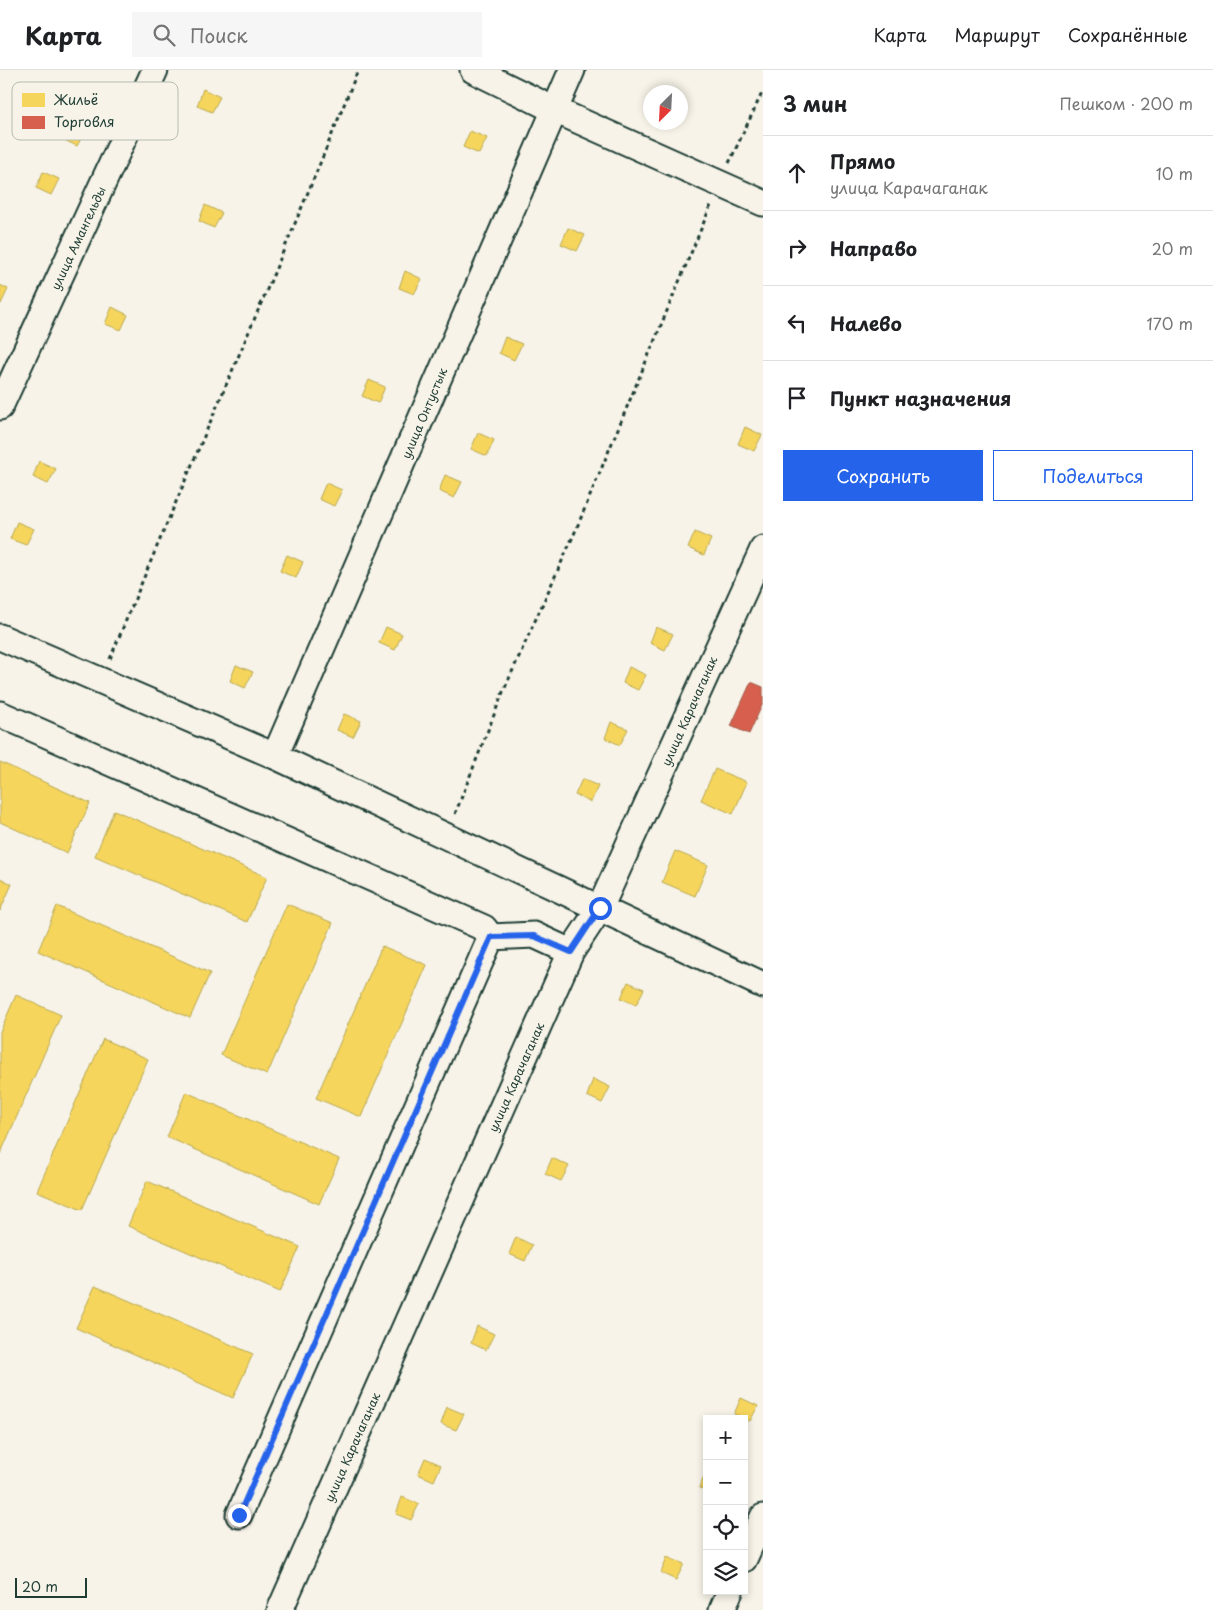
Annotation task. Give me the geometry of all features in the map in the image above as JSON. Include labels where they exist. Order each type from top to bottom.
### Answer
[{"type":"street","name":"улица Амангельды","points":[[149,82],[155,70]]},
{"type":"street","points":[[473,70],[555,110],[763,203]]},
{"type":"street","name":"улица Онтустык","points":[[275,756],[572,70]]},
{"type":"street","name":"улица Амангельды","points":[[0,407],[123,140]]},
{"type":"street","name":"улица Карачаганак","points":[[280,1610],[571,952],[600,908],[763,549]]},
{"type":"street","points":[[0,637],[275,756],[763,985]]},
{"type":"street","points":[[0,714],[484,928],[491,937]]},
{"type":"street","points":[[491,937],[534,936],[571,952]]},
{"type":"street","points":[[239,1515],[491,937]]},
{"type":"street","points":[[748,1550],[763,1517]]},
{"type":"street","points":[[722,1610],[728,1595]]},
{"type":"path","points":[[101,680],[161,534],[298,222],[358,70]]},
{"type":"path","points":[[446,836],[503,692],[575,532],[719,184],[763,91]]},
{"type":"building: Жильё","points":[[203,89],[220,97],[212,112],[197,106]]},
{"type":"building: Жильё","points":[[470,131],[487,138],[479,154],[463,147]]},
{"type":"building: Жильё","points":[[64,140],[80,140],[77,146]]},
{"type":"building: Жильё","points":[[43,172],[59,179],[51,195],[36,188]]},
{"type":"building: Жильё","points":[[205,205],[222,213],[214,228],[199,221]]},
{"type":"building: Жильё","points":[[568,228],[585,235],[577,251],[561,244]]},
{"type":"building: Жильё","points":[[405,271],[422,279],[414,294],[399,288]]},
{"type":"building: Жильё","points":[[0,285],[8,289],[1,304],[0,304]]},
{"type":"building: Жильё","points":[[112,307],[128,315],[121,330],[105,324]]},
{"type":"building: Жильё","points":[[505,337],[522,344],[514,360],[499,353]]},
{"type":"building: Жильё","points":[[369,380],[385,387],[378,403],[362,396]]},
{"type":"building: Жильё","points":[[745,427],[762,435],[754,451],[738,444]]},
{"type":"building: Жильё","points":[[478,433],[494,440],[487,456],[471,449]]},
{"type":"building: Жильё","points":[[39,461],[56,469],[48,484],[33,477]]},
{"type":"building: Жильё","points":[[445,475],[462,482],[454,498],[439,491]]},
{"type":"building: Жильё","points":[[326,483],[342,490],[334,506],[319,499]]},
{"type":"building: Жильё","points":[[17,522],[34,529],[26,545],[10,539]]},
{"type":"building: Жильё","points":[[695,532],[711,539],[704,555],[688,548]]},
{"type":"building: Жильё","points":[[287,555],[303,562],[296,578],[280,571]]},
{"type":"building: Жильё","points":[[386,627],[402,634],[395,650],[379,643]]},
{"type":"building: Жильё","points":[[656,627],[673,634],[665,650],[650,643]]},
{"type":"building: Жильё","points":[[236,665],[253,672],[245,688],[230,681]]},
{"type":"building: Жильё","points":[[629,667],[646,675],[638,690],[623,683]]},
{"type":"building: Жильё","points":[[344,714],[361,721],[353,737],[337,730]]},
{"type":"building: Жильё","points":[[611,722],[628,729],[620,745],[605,738]]},
{"type":"building: Жильё","points":[[0,762],[90,803],[67,853],[0,822]]},
{"type":"building: Жильё","points":[[715,769],[747,782],[733,814],[701,800]]},
{"type":"building: Жильё","points":[[582,779],[598,786],[591,802],[575,795]]},
{"type":"building: Жильё","points":[[114,810],[267,877],[247,922],[95,856]]},
{"type":"building: Жильё","points":[[675,851],[708,865],[695,896],[662,882]]},
{"type":"building: Жильё","points":[[0,878],[12,884],[0,911]]},
{"type":"building: Жильё","points":[[287,904],[333,923],[267,1075],[221,1055]]},
{"type":"building: Жильё","points":[[57,906],[210,973],[190,1018],[38,951]]},
{"type":"building: Жильё","points":[[382,946],[427,965],[361,1117],[316,1098]]},
{"type":"building: Жильё","points":[[628,982],[644,989],[636,1005],[621,998]]},
{"type":"building: Жильё","points":[[16,995],[61,1015],[0,1155],[0,1032]]},
{"type":"building: Жильё","points":[[103,1039],[148,1059],[82,1210],[37,1191]]},
{"type":"building: Жильё","points":[[593,1079],[610,1087],[602,1103],[587,1096]]},
{"type":"building: Жильё","points":[[186,1092],[339,1159],[319,1204],[167,1137]]},
{"type":"building: Жильё","points":[[552,1158],[569,1166],[561,1181],[545,1174]]},
{"type":"building: Жильё","points":[[147,1181],[300,1247],[280,1292],[128,1226]]},
{"type":"building: Жильё","points":[[516,1237],[532,1245],[525,1261],[509,1254]]},
{"type":"building: Жильё","points":[[95,1286],[253,1354],[233,1398],[76,1328]]},
{"type":"building: Жильё","points":[[477,1326],[494,1334],[486,1350],[471,1343]]},
{"type":"building: Жильё","points":[[741,1398],[758,1406],[750,1421],[748,1420],[748,1415],[734,1414]]},
{"type":"building: Жильё","points":[[447,1407],[464,1414],[456,1430],[441,1424]]},
{"type":"building: Жильё","points":[[425,1458],[441,1465],[434,1481],[418,1474]]},
{"type":"building: Жильё","points":[[703,1479],[703,1490],[699,1488]]},
{"type":"building: Жильё","points":[[402,1497],[419,1504],[411,1520],[396,1514]]},
{"type":"building: Жильё","points":[[667,1557],[684,1564],[676,1580],[661,1573]]},
{"type":"building: Торговля","points":[[751,682],[763,687],[763,703],[749,734],[731,726]]},
{"type":"route","points":[[239,1515],[491,937],[534,936],[571,952],[600,908]]}]
